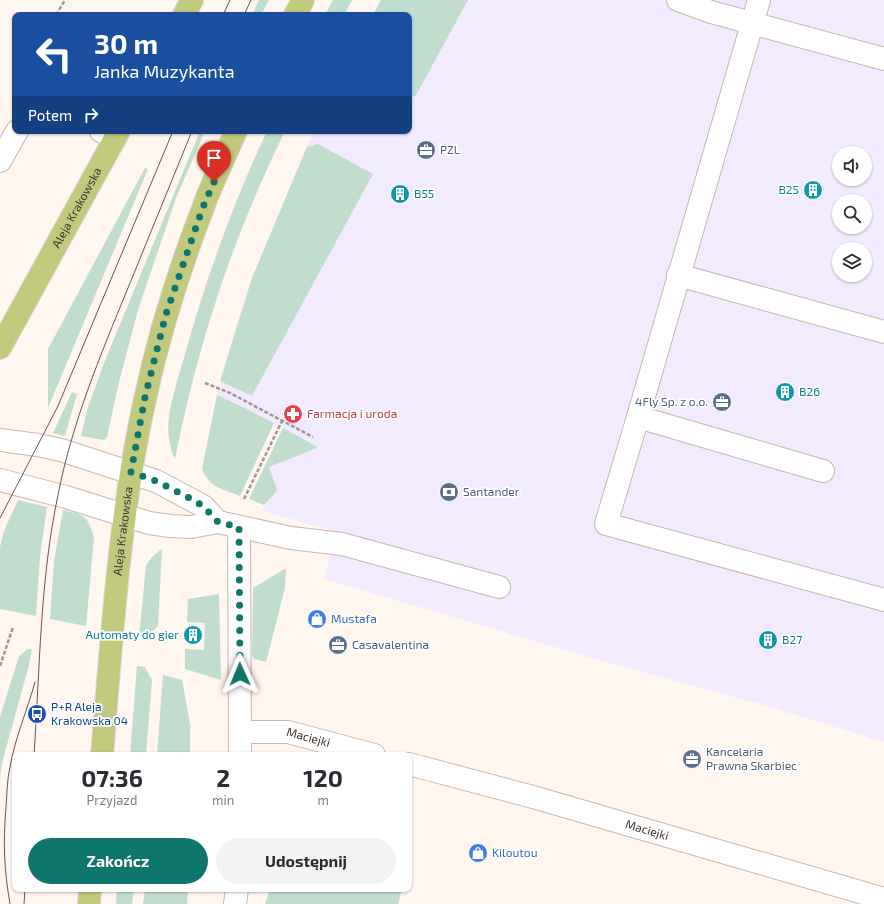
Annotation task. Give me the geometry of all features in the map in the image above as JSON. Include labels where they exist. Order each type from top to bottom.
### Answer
[{"type":"main road","points":[[186,12],[192,0]]},
{"type":"main road","points":[[297,12],[304,0]]},
{"type":"main road","name":"Aleja Krakowska","points":[[0,348],[112,134]]},
{"type":"main road","name":"Aleja Krakowska","points":[[102,752],[116,582],[124,515],[145,397],[166,314],[203,207],[235,134]]},
{"type":"main road","points":[[89,904],[90,892]]},
{"type":"street","points":[[678,0],[711,12],[884,59]]},
{"type":"street","points":[[759,0],[606,524],[884,600]]},
{"type":"street","points":[[0,162],[15,134]]},
{"type":"street","points":[[678,276],[884,332]]},
{"type":"street","points":[[638,417],[823,471]]},
{"type":"street","points":[[0,440],[38,445],[61,450],[156,481],[203,506],[218,522]]},
{"type":"street","points":[[0,480],[50,492],[149,523],[191,527],[218,522],[291,538],[342,544],[499,587]]},
{"type":"street","points":[[239,527],[240,752]]},
{"type":"street","name":"Maciejki","points":[[240,732],[288,732],[363,752]]},
{"type":"street","name":"Maciejki","points":[[412,765],[533,797],[884,899]]},
{"type":"street","points":[[235,904],[237,892]]},
{"type":"path","points":[[58,12],[65,0]]},
{"type":"path","points":[[206,383],[230,393],[313,437]]},
{"type":"path","points":[[243,501],[282,420]]},
{"type":"path","points":[[0,666],[13,627]]},
{"type":"shaded area","points":[[381,0],[884,0],[884,742],[770,707],[592,658],[324,579],[337,532],[263,511],[264,505],[275,492],[276,484],[269,467],[317,448],[316,446],[245,408],[217,395],[252,278],[313,134],[412,134],[412,12],[375,12]]},
{"type":"green space","points":[[259,0],[269,0],[263,12],[253,12]]},
{"type":"green space","points":[[333,0],[352,0],[346,12],[327,12]]},
{"type":"green space","points":[[381,0],[468,0],[415,97],[412,96],[412,12],[375,12]]},
{"type":"green space","points":[[199,134],[204,134],[176,198],[138,310],[118,386],[107,437],[104,440],[81,436],[87,410],[104,363]]},
{"type":"green space","points":[[266,134],[284,134],[249,211],[219,291],[206,332],[184,416],[175,459],[170,444],[168,428],[170,409],[177,382],[195,319],[222,238]]},
{"type":"green space","points":[[318,144],[373,174],[252,396],[220,381],[252,278],[307,147]]},
{"type":"green space","points":[[145,168],[148,169],[48,408],[48,349]]},
{"type":"green space","points":[[72,392],[77,394],[65,436],[53,433]]},
{"type":"green space","points":[[217,395],[274,423],[240,496],[212,484],[202,469]]},
{"type":"green space","points":[[283,428],[316,446],[317,448],[269,467],[277,489],[264,505],[249,499]]},
{"type":"green space","points":[[18,500],[47,507],[40,557],[36,616],[0,609],[0,547],[4,531]]},
{"type":"green space","points":[[63,510],[76,513],[84,517],[89,524],[94,537],[86,626],[50,619],[54,561]]},
{"type":"green space","points":[[162,549],[158,626],[145,638],[139,637],[146,566],[153,556]]},
{"type":"green space","points":[[286,568],[285,588],[266,662],[254,659],[252,655],[253,588]]},
{"type":"green space","points":[[219,594],[221,680],[185,669],[185,649],[204,650],[205,623],[187,622],[188,599]]},
{"type":"green space","points":[[28,649],[32,649],[29,665],[2,763],[0,778],[0,717],[19,656]]},
{"type":"green space","points":[[137,666],[145,667],[152,680],[146,752],[130,752]]},
{"type":"green space","points":[[163,675],[182,680],[191,729],[190,752],[157,752]]},
{"type":"green space","points":[[117,892],[134,892],[132,904],[116,904]]},
{"type":"green space","points":[[145,892],[188,892],[187,904],[143,904]]},
{"type":"green space","points":[[269,892],[401,892],[398,904],[265,904]]},
{"type":"tram line","points":[[224,12],[230,0]]},
{"type":"tram line","points":[[245,12],[251,0]]},
{"type":"tram line","points":[[0,518],[58,406],[172,134]]},
{"type":"tram line","points":[[34,752],[44,592],[52,527],[64,468],[79,416],[97,364],[191,134]]},
{"type":"tram line","points":[[13,752],[35,682]]},
{"type":"tram line","points":[[10,904],[6,879],[4,844],[8,782],[12,756]]},
{"type":"tram line","points":[[24,904],[25,892]]},
{"type":"place","name":"PZL","points":[[426,150]]},
{"type":"place","name":"B25","points":[[813,190]]},
{"type":"place","name":"B55","points":[[400,194]]},
{"type":"place","name":"B26","points":[[785,392]]},
{"type":"place","name":"4Fly Sp. z o.o.","points":[[722,402]]},
{"type":"place","name":"Farmacja i uroda","points":[[293,414]]},
{"type":"place","name":"Santander","points":[[449,492]]},
{"type":"place","name":"Mustafa","points":[[317,619]]},
{"type":"place","name":"Automaty do gier","points":[[193,635]]},
{"type":"place","name":"B27","points":[[768,640]]},
{"type":"place","name":"Casavalentina","points":[[338,645]]},
{"type":"place","name":"P+R Aleja Krakowska 04","points":[[37,714]]},
{"type":"place","name":"Kancelaria Prawna Skarbiec","points":[[692,759]]},
{"type":"place","name":"Kiloutou","points":[[478,853]]},
{"type":"route","points":[[214,182],[203,207],[166,314],[145,397],[131,472],[156,481],[186,496],[203,506],[218,522],[239,527],[240,674]]}]
